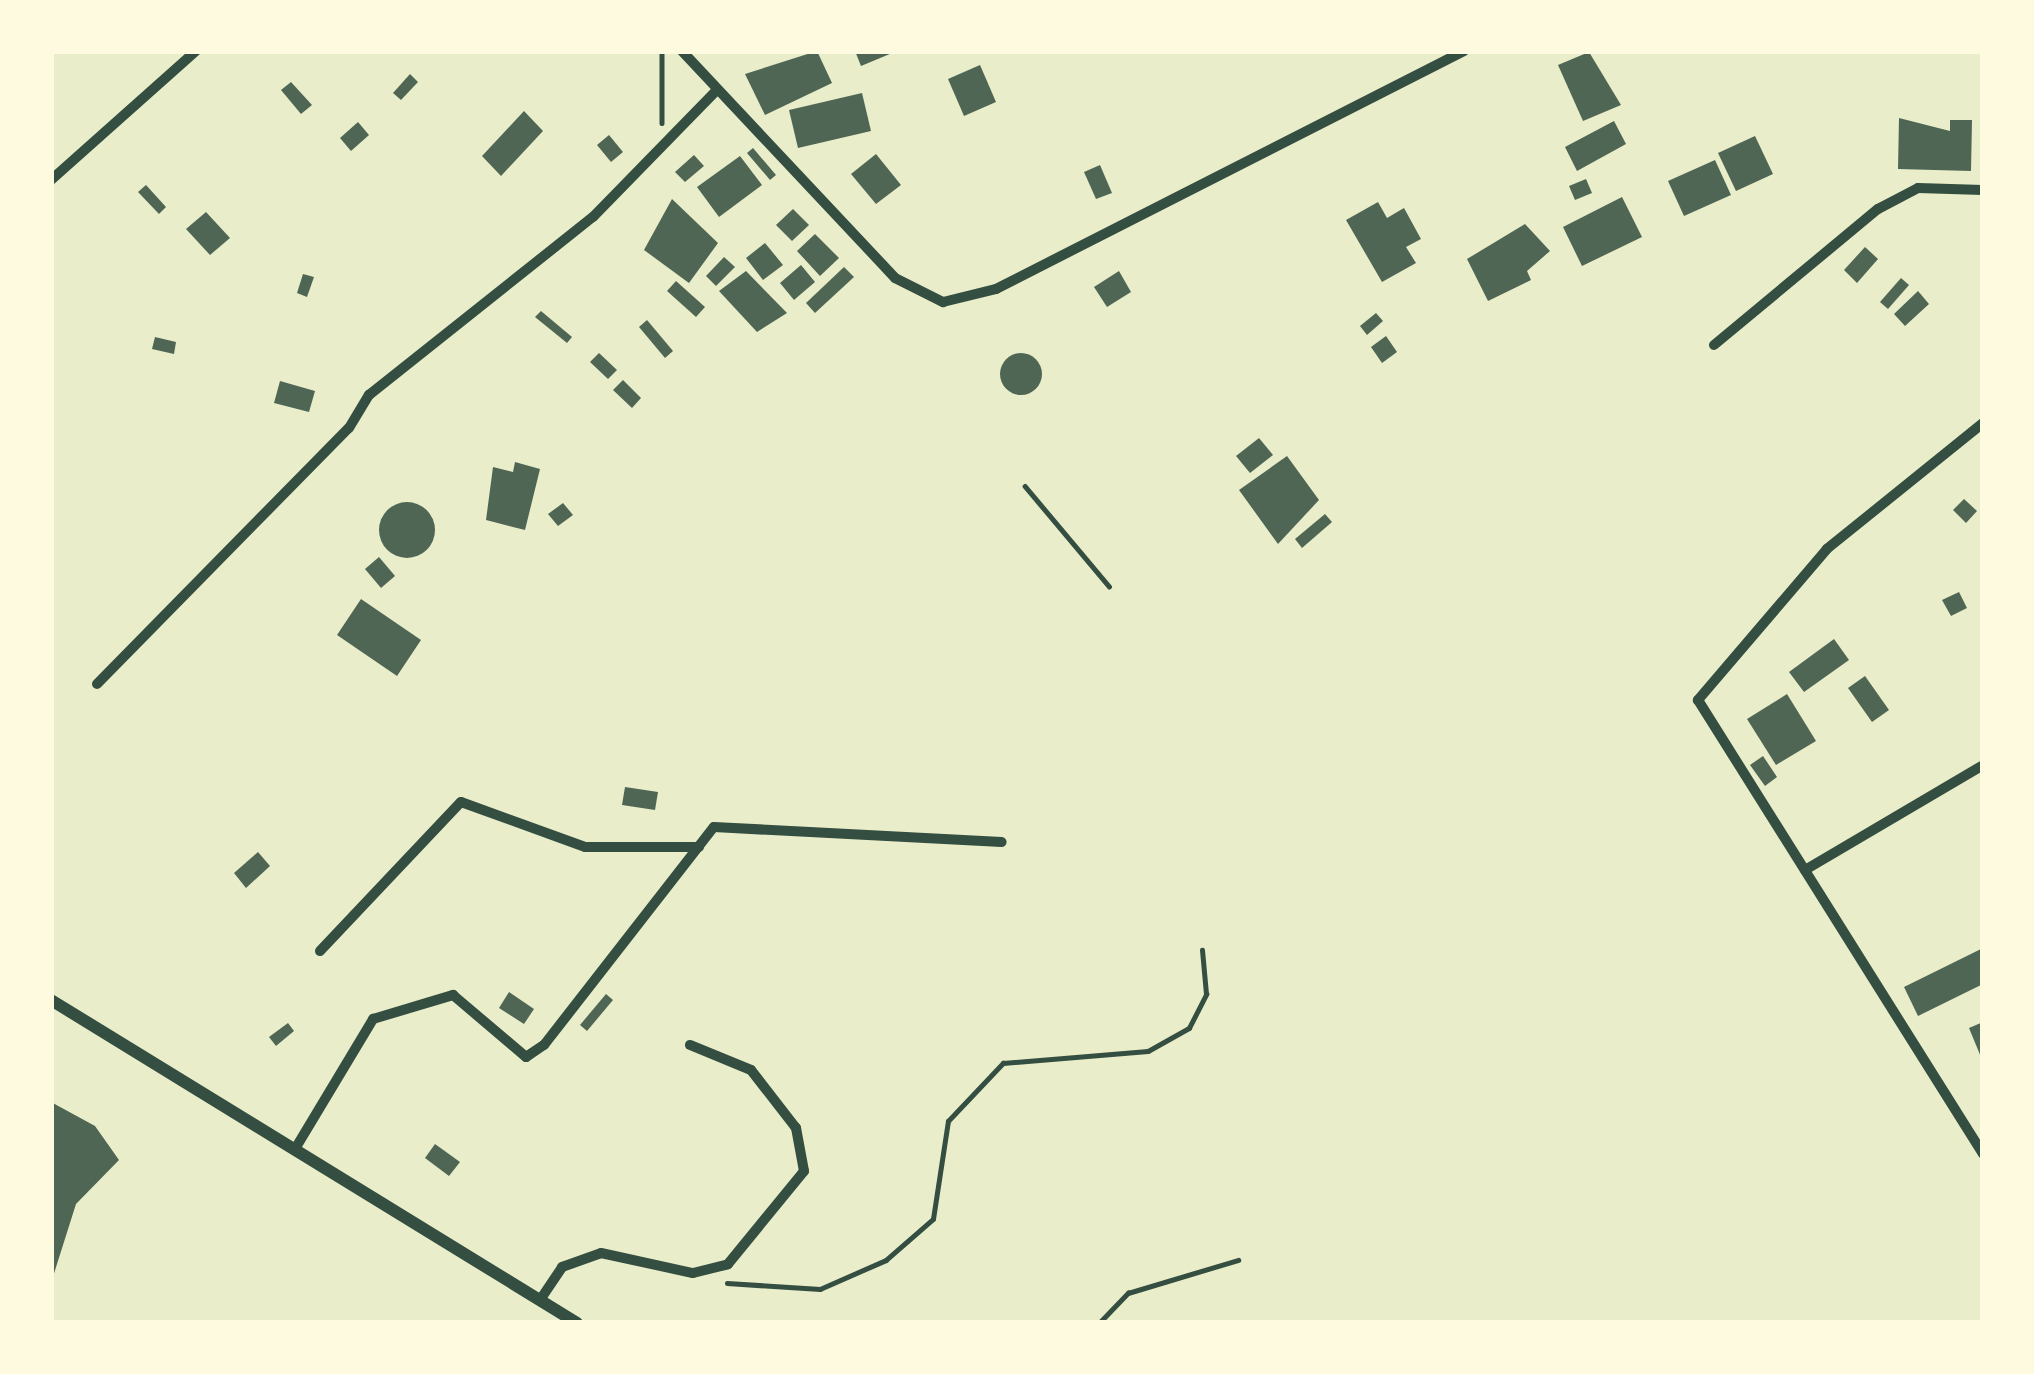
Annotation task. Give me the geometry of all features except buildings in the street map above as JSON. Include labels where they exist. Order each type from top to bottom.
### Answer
[{"type":"street","points":[[51,180],[196,51]]},
{"type":"street","points":[[682,51],[895,278],[943,302],[996,289],[1463,51]]},
{"type":"street","points":[[97,684],[369,395],[510,288],[664,147],[716,91]]},
{"type":"street","points":[[1714,345],[1878,209],[1918,188],[1983,190]]},
{"type":"street","points":[[1983,423],[1827,548],[1698,700],[1983,1154]]},
{"type":"street","points":[[1805,870],[1983,765]]},
{"type":"street","points":[[320,951],[461,802],[584,848],[700,848]]},
{"type":"street","points":[[295,1149],[373,1019],[453,995],[526,1057],[544,1045],[714,826],[738,821],[1002,842]]},
{"type":"street","points":[[51,1000],[578,1323]]},
{"type":"street","points":[[540,1300],[562,1267],[601,1253],[693,1273],[728,1264],[804,1171],[796,1128],[751,1070],[690,1045]]},
{"type":"path","points":[[662,51],[664,147]]},
{"type":"path","points":[[1025,486],[1109,586]]},
{"type":"path","points":[[693,1273],[754,1291],[820,1288],[886,1260],[933,1219],[948,1121],[1003,1063],[1148,1052],[1189,1028],[1206,994],[1202,950]]},
{"type":"path","points":[[1099,1323],[1128,1293],[1238,1260]]}]
